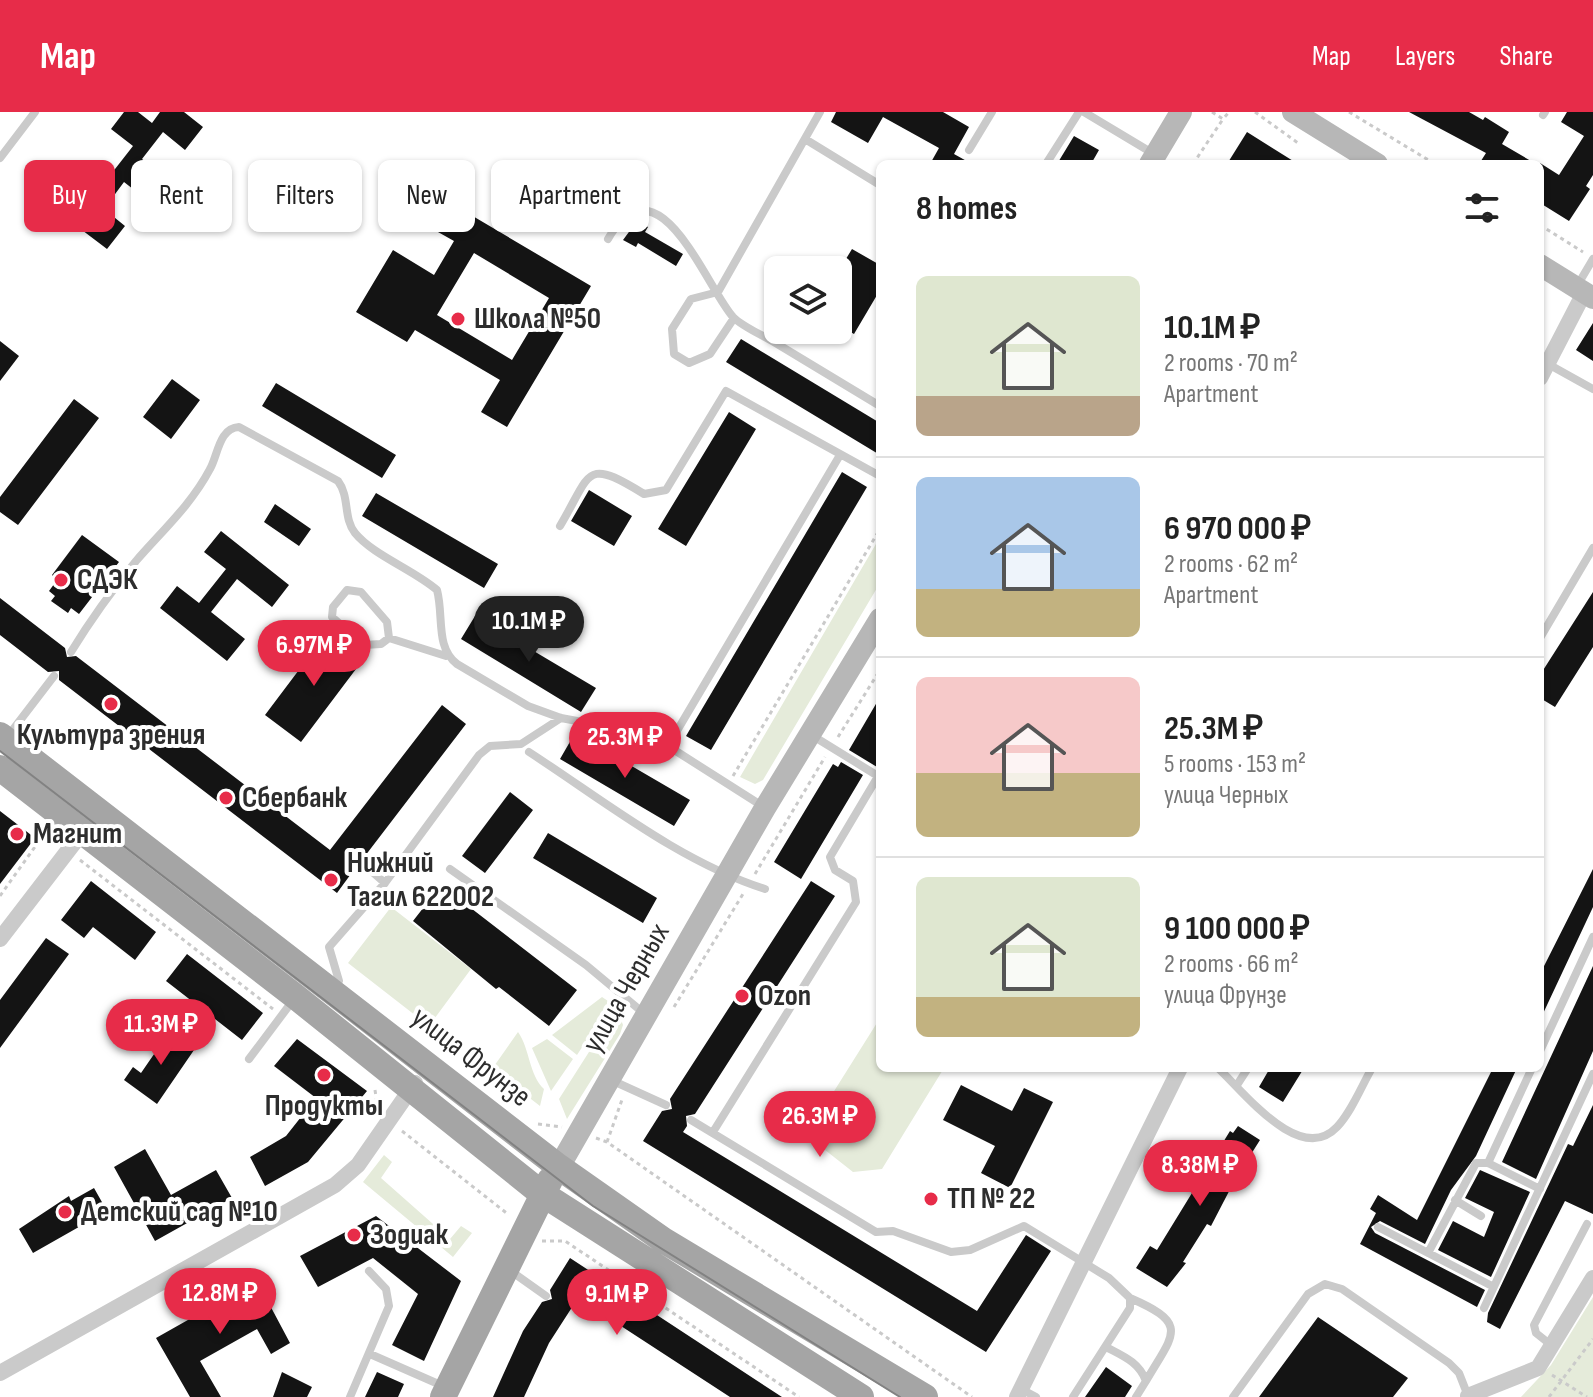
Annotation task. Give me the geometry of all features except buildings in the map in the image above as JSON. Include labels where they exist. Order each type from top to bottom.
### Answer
[{"type":"main road","name":"улица Фрунзе","points":[[2,740],[83,831],[289,1006],[412,1088],[541,1193],[861,1397]]},
{"type":"main road","name":"улица Фрунзе","points":[[0,768],[52,823],[83,831],[332,991],[559,1167],[663,1240],[925,1397]]},
{"type":"main road","name":"улица Черных","points":[[445,1392],[541,1193],[559,1167]]},
{"type":"street","points":[[1152,159],[1181,112]]},
{"type":"street","points":[[1293,112],[1371,160]]},
{"type":"street","points":[[1544,268],[1584,293],[1544,371]]},
{"type":"street","name":"улица Черных","points":[[559,1167],[618,1084],[656,1018],[726,874],[876,625]]},
{"type":"street","points":[[0,939],[83,831]]},
{"type":"street","points":[[0,1373],[335,1185],[358,1165],[428,1063]]},
{"type":"street","points":[[1019,1393],[1178,1072]]},
{"type":"street","points":[[1468,1396],[1538,1368],[1593,1278]]},
{"type":"lane","points":[[0,158],[35,112]]},
{"type":"lane","points":[[734,318],[710,354],[689,363],[674,354],[672,329],[691,299],[718,292],[820,112]]},
{"type":"lane","points":[[969,150],[992,112]]},
{"type":"lane","points":[[1049,160],[1082,112],[1152,159]]},
{"type":"lane","points":[[805,139],[876,183]]},
{"type":"lane","points":[[608,239],[618,221],[629,213],[642,211],[654,216],[683,236],[734,318],[876,404]]},
{"type":"lane","points":[[1584,293],[1593,259]]},
{"type":"lane","points":[[1544,371],[1593,389]]},
{"type":"lane","points":[[560,526],[589,478],[598,472],[608,472],[644,494],[666,490],[726,391],[876,474]]},
{"type":"lane","points":[[71,652],[135,563],[203,481],[218,455],[223,435],[234,427],[338,481],[345,491],[348,516],[357,536],[437,590],[446,656]]},
{"type":"lane","points":[[668,746],[840,455]]},
{"type":"lane","points":[[1544,631],[1593,548]]},
{"type":"lane","points":[[347,590],[361,592],[387,622],[389,638],[381,644],[364,645],[341,628],[331,614],[340,596],[347,590]]},
{"type":"lane","points":[[389,638],[446,656],[528,706],[561,718],[604,726],[668,746],[765,808]]},
{"type":"lane","points":[[2,740],[54,676]]},
{"type":"lane","points":[[332,991],[339,981],[329,947],[385,883],[479,755],[490,746],[521,744],[561,718]]},
{"type":"lane","points":[[809,733],[876,772]]},
{"type":"lane","points":[[529,752],[652,833],[726,874],[765,889]]},
{"type":"lane","points":[[713,1132],[856,902],[853,881],[835,870],[830,857],[876,779]]},
{"type":"lane","points":[[361,862],[385,883]]},
{"type":"lane","points":[[450,869],[656,1018]]},
{"type":"lane","points":[[1544,1042],[1593,937]]},
{"type":"lane","points":[[249,1059],[289,1006]]},
{"type":"lane","points":[[1222,1072],[1259,1110],[1297,1137],[1321,1139],[1339,1125],[1370,1072]]},
{"type":"lane","points":[[1237,1085],[1245,1072]]},
{"type":"lane","points":[[1488,1163],[1530,1072]]},
{"type":"lane","points":[[1484,1308],[1593,1074]]},
{"type":"lane","points":[[618,1084],[666,1105]]},
{"type":"lane","points":[[691,1120],[876,1232],[893,1231],[951,1252],[970,1250],[1024,1226],[1109,1278],[1130,1298],[1163,1312],[1171,1329],[1171,1339],[1136,1397]]},
{"type":"lane","points":[[1428,1253],[1476,1163],[1488,1163],[1540,1189]]},
{"type":"lane","points":[[1455,1200],[1481,1216]]},
{"type":"lane","points":[[1551,1345],[1536,1333],[1534,1325],[1587,1224]]},
{"type":"lane","points":[[1378,1227],[1492,1286]]},
{"type":"lane","points":[[504,1267],[546,1296]]},
{"type":"lane","points":[[350,1397],[389,1306],[386,1289],[369,1271]]},
{"type":"lane","points":[[1233,1397],[1308,1294],[1325,1284],[1342,1289],[1449,1363],[1459,1373],[1468,1396]]},
{"type":"lane","points":[[1073,1397],[1126,1317],[1130,1298]]},
{"type":"lane","points":[[1106,1347],[1133,1361],[1146,1381]]},
{"type":"lane","points":[[370,1354],[445,1392]]},
{"type":"lane","points":[[1019,1393],[1036,1397]]},
{"type":"path","points":[[1212,112],[1223,119]]},
{"type":"path","points":[[1196,160],[1229,112]]},
{"type":"path","points":[[1255,112],[1298,143]]},
{"type":"path","points":[[1349,112],[1428,160]]},
{"type":"path","points":[[1544,228],[1593,259]]},
{"type":"path","points":[[729,783],[876,536]]},
{"type":"path","points":[[656,1018],[749,884],[876,676]]},
{"type":"path","points":[[0,896],[52,823],[83,831],[289,1006]]},
{"type":"path","points":[[607,1142],[618,1084]]},
{"type":"path","points":[[375,1090],[378,1111],[524,1227],[538,1242],[565,1241],[799,1397]]},
{"type":"path","points":[[629,1161],[972,1397]]},
{"type":"path","points":[[1549,1397],[1593,1339]]},
{"type":"path","points":[[1562,1379],[1587,1397]]},
{"type":"green space","points":[[876,544],[876,590],[763,780],[755,784],[740,777]]},
{"type":"green space","points":[[391,907],[471,969],[429,1026],[348,963]]},
{"type":"green space","points":[[602,997],[611,1003],[577,1055],[552,1035]]},
{"type":"green space","points":[[617,1008],[623,1025],[620,1034],[567,1119],[559,1099]]},
{"type":"green space","points":[[876,1024],[876,1072],[942,1072],[882,1169],[853,1172],[820,1146],[809,1131]]},
{"type":"green space","points":[[518,1032],[535,1077],[544,1089],[540,1106],[492,1069]]},
{"type":"green space","points":[[547,1039],[573,1059],[551,1091],[532,1048]]},
{"type":"green space","points":[[384,1155],[392,1162],[381,1178],[450,1239],[461,1226],[472,1233],[453,1257],[363,1182]]},
{"type":"green space","points":[[1593,1297],[1593,1397],[1521,1397],[1551,1365]]},
{"type":"tram line","points":[[0,751],[593,1206],[900,1397]]},
{"type":"place","name":"Школа №50","points":[[458,319]]},
{"type":"place","name":"СДЭК","points":[[61,580]]},
{"type":"place","name":"Культура зрения","points":[[111,704]]},
{"type":"place","name":"Сбербанк","points":[[226,798]]},
{"type":"place","name":"Магнит","points":[[17,834]]},
{"type":"place","name":"Нижний Тагил 622002","points":[[331,880]]},
{"type":"place","name":"Ozon","points":[[742,996]]},
{"type":"place","name":"Продукты","points":[[324,1075]]},
{"type":"place","name":"ТП № 22","points":[[931,1199]]},
{"type":"place","name":"Детский сад №10","points":[[65,1212]]},
{"type":"place","name":"Зодиак","points":[[354,1235]]}]
